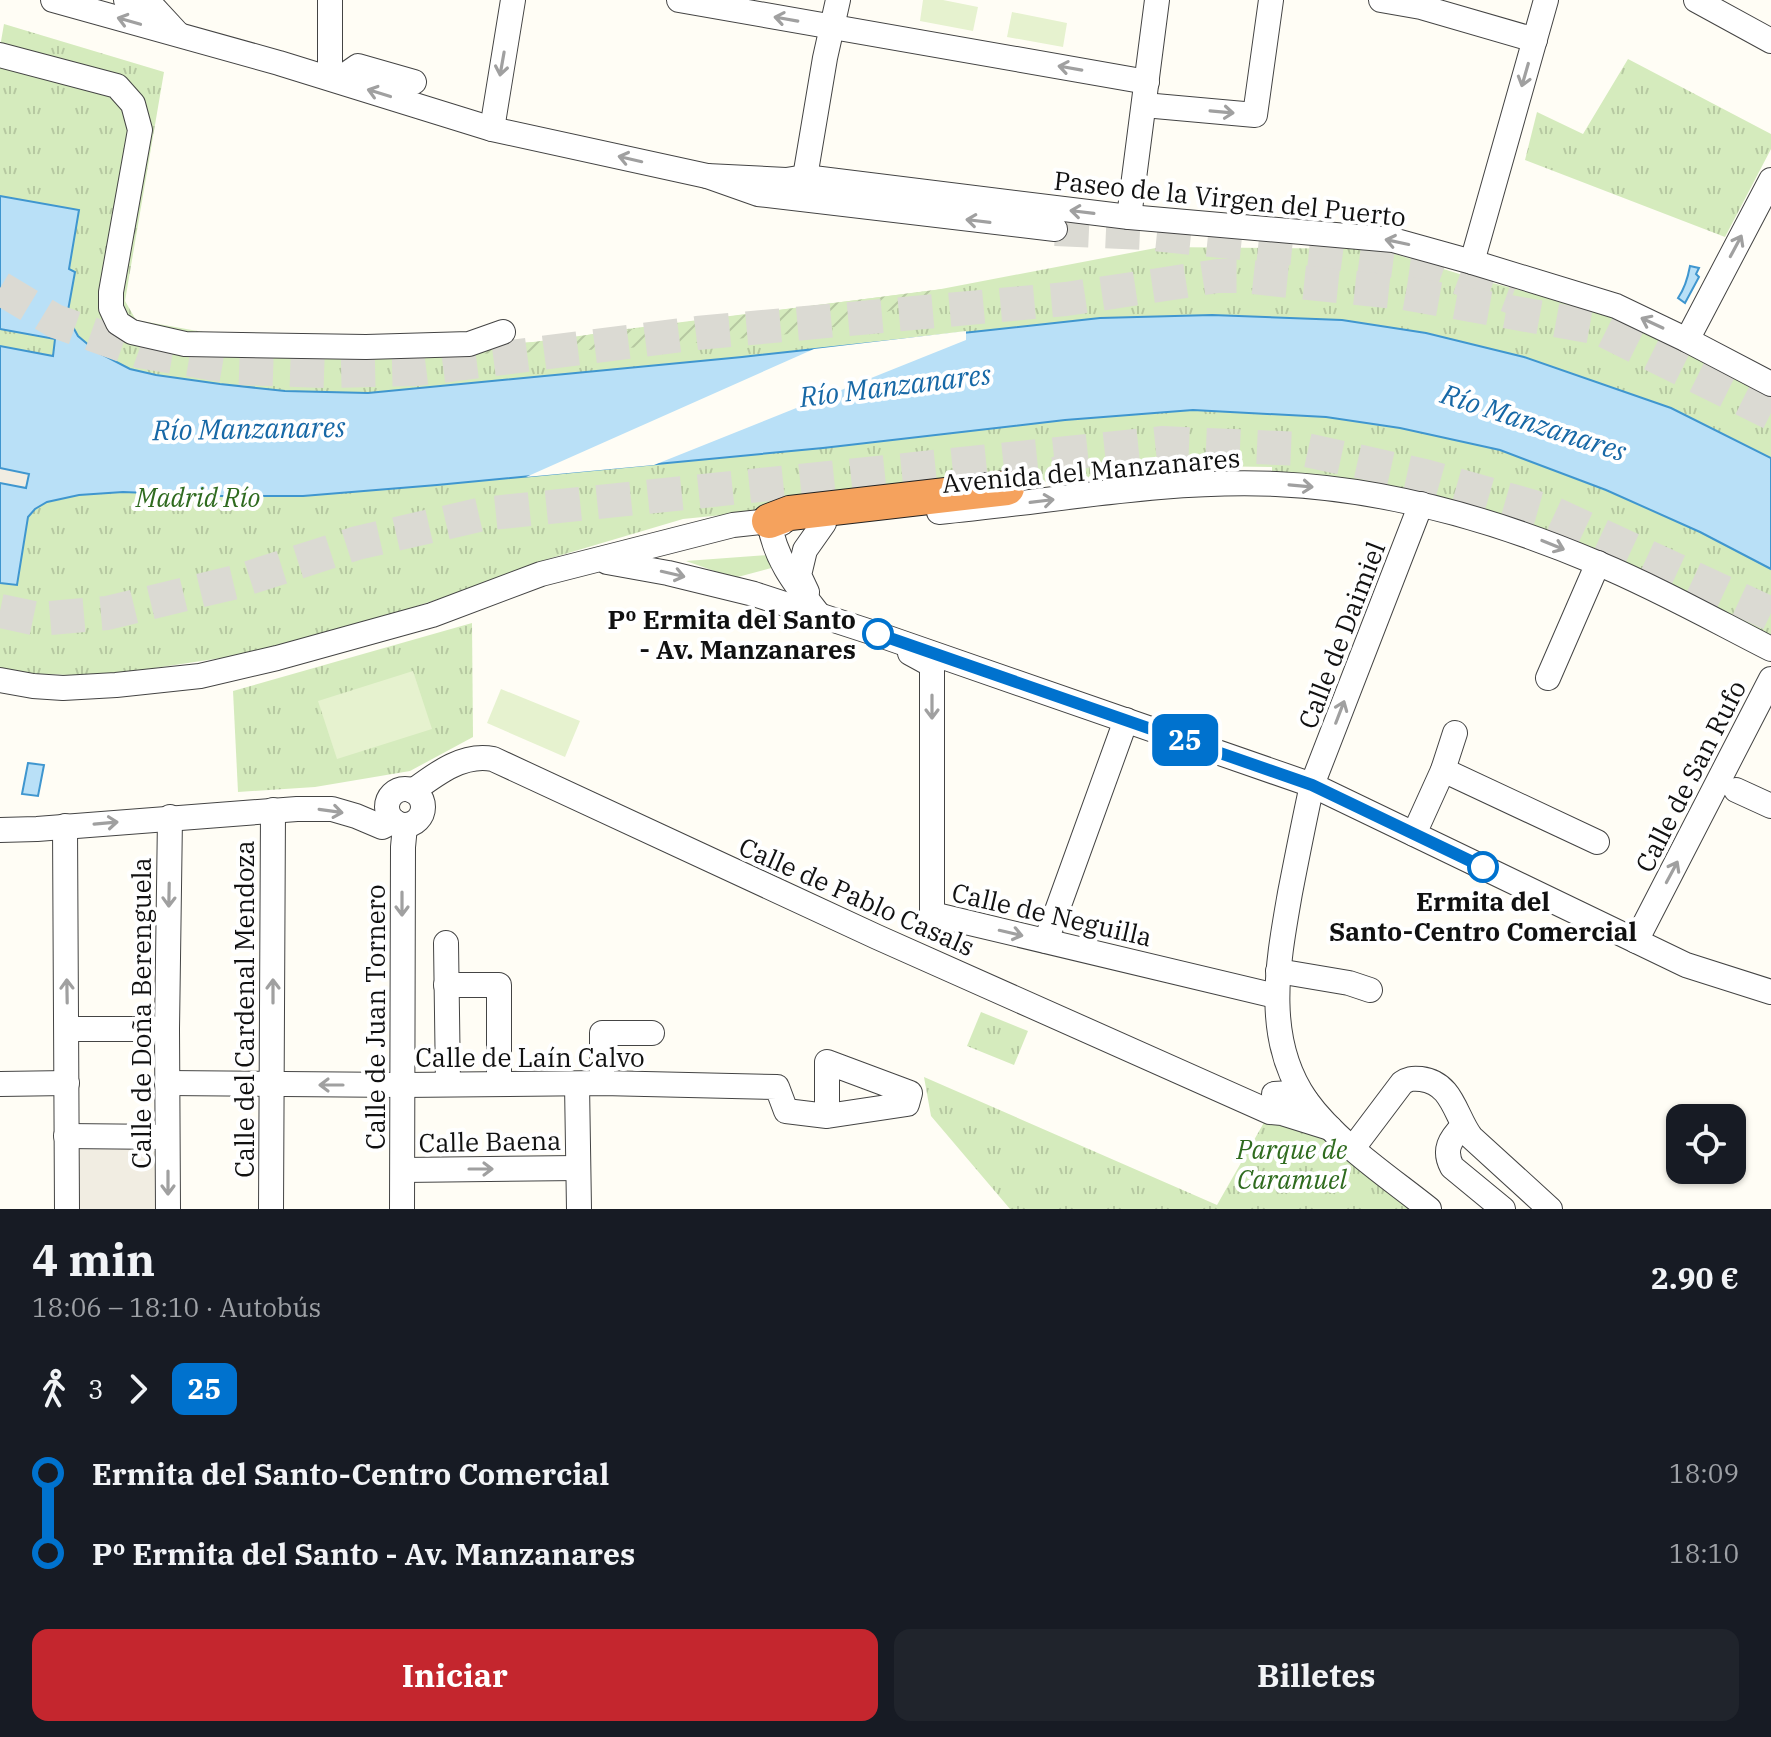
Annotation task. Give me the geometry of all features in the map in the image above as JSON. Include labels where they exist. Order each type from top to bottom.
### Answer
[{"type":"highway","points":[[769,521],[790,513],[1007,488]]},
{"type":"street","name":"Paseo de la Virgen del Puerto","points":[[53,0],[334,79],[492,129],[707,176],[758,194],[1055,229]]},
{"type":"street","points":[[126,0],[154,8],[180,36]]},
{"type":"street","points":[[330,0],[334,79],[358,66],[414,82]]},
{"type":"street","points":[[492,129],[513,0]]},
{"type":"street","points":[[679,0],[832,27],[1255,115],[1271,0]]},
{"type":"street","points":[[805,177],[838,0]]},
{"type":"street","points":[[1129,217],[1157,0]]},
{"type":"street","points":[[1381,0],[1421,7],[1535,40]]},
{"type":"street","points":[[1472,262],[1546,0]]},
{"type":"street","points":[[1696,0],[1771,41]]},
{"type":"street","points":[[0,55],[117,86],[133,104],[140,130],[111,292],[111,308],[118,323],[132,332],[185,344],[366,347],[469,344],[503,332]]},
{"type":"street","name":"Paseo de la Virgen del Puerto","points":[[707,176],[786,180],[805,177],[1129,217],[1393,240],[1616,306],[1771,384]]},
{"type":"street","points":[[1687,340],[1771,180]]},
{"type":"street","name":"Avenida del Manzanares","points":[[0,680],[63,688],[200,676],[432,615],[541,574],[733,525],[769,521],[824,523],[1211,484],[1276,484],[1338,489],[1421,504],[1535,538],[1598,563],[1771,649]]},
{"type":"street","name":"Calle de Daimiel","points":[[1421,504],[1312,785],[1303,823],[1276,996],[1279,1031],[1292,1075],[1306,1100],[1330,1128],[1429,1209]]},
{"type":"street","points":[[769,521],[785,570],[819,615]]},
{"type":"street","points":[[819,615],[799,575],[805,550],[824,523]]},
{"type":"street","points":[[597,560],[754,594],[1312,785],[1686,965],[1771,992]]},
{"type":"street","points":[[1548,678],[1598,563]]},
{"type":"street","name":"Calle de Neguilla","points":[[877,634],[932,665],[932,914],[1276,996]]},
{"type":"street","name":"Calle de San Rufo","points":[[1636,941],[1771,679]]},
{"type":"street","points":[[1046,941],[1126,720]]},
{"type":"street","points":[[1414,834],[1443,770],[1455,733]]},
{"type":"street","name":"Calle de Pablo Casals","points":[[399,824],[417,822],[424,805],[418,795],[452,765],[482,757],[493,759],[877,937],[1225,1091],[1278,1104],[1330,1128]]},
{"type":"street","points":[[1443,770],[1597,842]]},
{"type":"street","points":[[1736,790],[1771,807]]},
{"type":"street","points":[[0,830],[273,810],[332,809],[382,827],[399,824]]},
{"type":"street","name":"Calle del Cardenal Mendoza","points":[[271,1209],[273,810]]},
{"type":"street","name":"Calle de Doña Berenguela","points":[[168,1209],[170,817]]},
{"type":"street","name":"Calle de Juan Tornero","points":[[399,824],[403,847],[402,1209]]},
{"type":"street","points":[[65,826],[67,1209]]},
{"type":"street","points":[[446,943],[448,1084]]},
{"type":"street","points":[[1278,971],[1349,983],[1370,990]]},
{"type":"street","points":[[446,985],[499,985],[499,1084]]},
{"type":"street","points":[[67,1029],[167,1029]]},
{"type":"street","points":[[602,1083],[602,1033],[652,1033]]},
{"type":"street","points":[[1278,1104],[1292,1075]]},
{"type":"street","points":[[1353,1148],[1402,1083],[1417,1078],[1435,1083],[1448,1094],[1471,1137],[1550,1209]]},
{"type":"street","points":[[0,1084],[67,1083]]},
{"type":"street","name":"Calle de Laín Calvo","points":[[167,1083],[602,1083],[777,1087],[786,1111],[827,1116]]},
{"type":"street","points":[[577,1084],[579,1209]]},
{"type":"street","name":"Calle de Pablo Casals","points":[[1278,1104],[1291,1093],[1306,1100]]},
{"type":"street","points":[[1463,1126],[1453,1136],[1447,1158],[1452,1167],[1503,1209]]},
{"type":"street","points":[[66,1136],[167,1137]]},
{"type":"street","name":"Calle Baena","points":[[403,1170],[578,1168]]},
{"type":"green space","points":[[923,0],[943,0],[978,7],[973,31],[920,21]]},
{"type":"green space","points":[[1012,12],[1067,23],[1063,47],[1007,37]]},
{"type":"green space","name":"Madrid Río","points":[[4,24],[164,72],[125,301],[136,320],[264,343],[406,348],[557,341],[603,332],[936,290],[1161,247],[1379,249],[1466,276],[1596,310],[1771,390],[1771,642],[1602,556],[1272,475],[1272,467],[1197,466],[683,519],[548,559],[411,608],[241,655],[115,674],[0,671],[0,583],[17,585],[75,272],[69,270],[79,211],[0,196],[0,47]]},
{"type":"green space","points":[[1628,59],[1771,134],[1771,149],[1725,237],[1525,160],[1537,112],[1583,134]]},
{"type":"green space","points":[[942,289],[943,293],[865,319],[794,333],[586,350],[366,356],[494,347]]},
{"type":"green space","points":[[0,329],[55,339],[53,356],[0,346]]},
{"type":"green space","points":[[769,555],[775,567],[734,578],[686,561]]},
{"type":"green space","points":[[472,623],[473,737],[410,771],[315,787],[238,792],[233,691]]},
{"type":"green space","points":[[413,671],[432,729],[337,759],[318,701]]},
{"type":"green space","points":[[501,689],[580,721],[565,757],[487,723]]},
{"type":"green space","points":[[981,1012],[1028,1031],[1014,1065],[967,1046]]},
{"type":"green space","name":"Parque de Caramuel","points":[[924,1077],[1217,1205],[1270,1112],[1330,1128],[1430,1209],[1010,1209],[931,1116]]},
{"type":"shaded area","points":[[0,468],[29,473],[27,488],[0,483]]},
{"type":"shaded area","points":[[78,1130],[158,1130],[159,1209],[77,1209]]},
{"type":"water","name":"Río Manzanares","points":[[0,196],[79,210],[69,269],[75,272],[67,316],[78,336],[97,352],[130,369],[156,375],[285,391],[368,393],[1100,318],[1212,315],[1342,320],[1426,333],[1524,357],[1671,408],[1771,458],[1771,569],[1700,532],[1606,490],[1500,450],[1400,428],[1326,417],[1193,410],[303,496],[123,492],[79,495],[47,502],[35,509],[28,517],[17,585],[0,583],[0,483],[26,488],[29,474],[0,468],[0,346],[53,356],[55,339],[0,329]]},
{"type":"water","points":[[1690,266],[1699,268],[1696,274],[1699,277],[1685,303],[1678,298]]},
{"type":"water","points":[[28,763],[44,765],[38,796],[22,794]]},
{"type":"pier","points":[[966,331],[966,340],[654,465],[526,477],[814,349]]},
{"type":"tunnel","points":[[1055,229],[1144,233],[1425,265],[1512,297]]},
{"type":"tunnel","points":[[0,288],[55,321],[139,351],[238,368],[325,371],[418,369],[697,333],[1066,299],[1218,276],[1242,276],[1404,293],[1599,328],[1771,413]]},
{"type":"tunnel","points":[[0,611],[38,619],[107,613],[236,582],[357,543],[483,514],[1163,443],[1302,449],[1425,476],[1548,511],[1771,614]]},
{"type":"tunnel","points":[[1007,488],[1083,466]]},
{"type":"bus line","name":"25","points":[[878,634],[1312,785],[1483,867]]},
{"type":"place","name":"Pº Ermita del Santo - Av. Manzanares","points":[[878,634]]},
{"type":"place","name":"Ermita del Santo-Centro Comercial","points":[[1483,867]]}]
